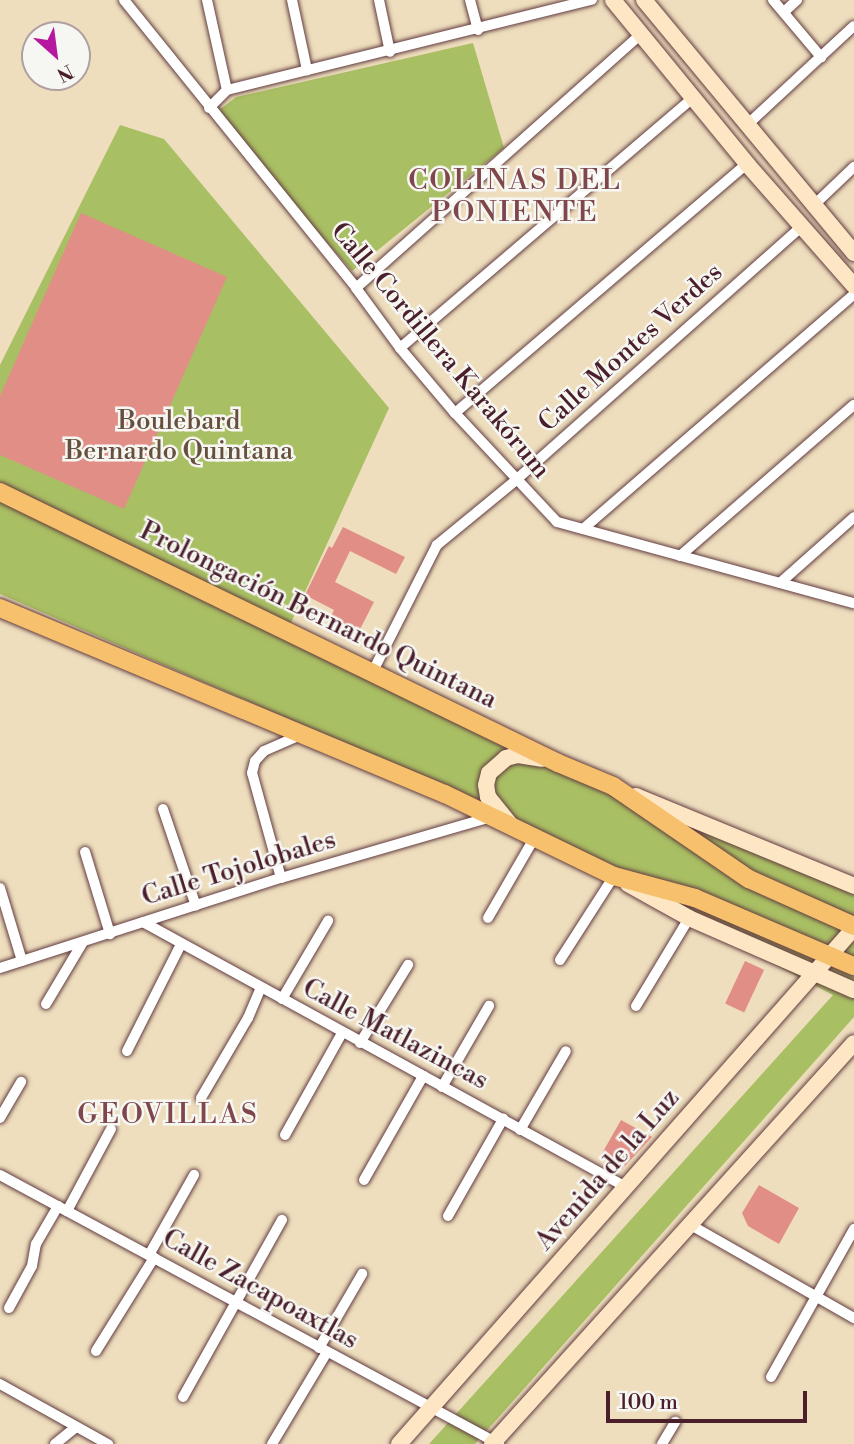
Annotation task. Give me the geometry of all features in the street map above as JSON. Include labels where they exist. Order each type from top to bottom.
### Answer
[{"type":"main road","points":[[613,0],[747,164],[854,286]]},
{"type":"main road","points":[[644,0],[854,254]]},
{"type":"main road","name":"Prolongación Bernardo Quintana","points":[[0,492],[558,763],[854,886]]},
{"type":"main road","points":[[0,608],[502,820],[614,876],[689,918],[854,990]]},
{"type":"main road","points":[[502,820],[488,797],[486,785],[489,773],[506,758],[518,755],[558,763]]},
{"type":"main road","name":"Prolongación Bernardo Quintana","points":[[613,786],[749,879],[854,927]]},
{"type":"main road","points":[[614,876],[695,898],[854,966]]},
{"type":"main road","name":"Avenida de la Luz","points":[[399,1444],[854,927]]},
{"type":"main road","points":[[495,1443],[688,1224],[854,1043]]},
{"type":"street","name":"Calle Cordillera Karakórum","points":[[124,0],[356,288],[400,348],[455,413],[557,522],[854,603]]},
{"type":"street","points":[[207,0],[227,90]]},
{"type":"street","points":[[292,0],[307,70]]},
{"type":"street","points":[[379,0],[390,52]]},
{"type":"street","points":[[470,0],[478,30]]},
{"type":"street","points":[[209,108],[227,90],[390,52],[592,0]]},
{"type":"street","points":[[773,0],[821,57]]},
{"type":"street","points":[[784,12],[797,0]]},
{"type":"street","points":[[748,124],[854,26]]},
{"type":"street","points":[[356,288],[641,34]]},
{"type":"street","points":[[400,348],[693,99]]},
{"type":"street","points":[[455,413],[747,164]]},
{"type":"street","points":[[813,206],[854,167]]},
{"type":"street","name":"Calle Montes Verdes","points":[[373,671],[437,545],[516,480],[802,226]]},
{"type":"street","points":[[583,529],[854,294]]},
{"type":"street","points":[[680,556],[854,405]]},
{"type":"street","points":[[780,583],[854,517]]},
{"type":"street","points":[[281,878],[252,773],[256,761],[264,751],[303,734]]},
{"type":"street","points":[[163,809],[196,906]]},
{"type":"street","name":"Calle Tojolobales","points":[[0,968],[281,878],[502,820]]},
{"type":"street","points":[[488,918],[535,836]]},
{"type":"street","points":[[85,852],[110,934]]},
{"type":"street","points":[[560,960],[614,876]]},
{"type":"street","points":[[0,888],[22,961]]},
{"type":"street","points":[[636,1006],[689,918]]},
{"type":"street","points":[[282,999],[328,921]]},
{"type":"street","name":"Calle Matlazincas","points":[[143,922],[626,1187]]},
{"type":"street","points":[[47,1004],[83,942]]},
{"type":"street","points":[[127,1051],[181,944]]},
{"type":"street","points":[[360,1043],[408,965]]},
{"type":"street","points":[[201,1098],[248,1018],[261,988]]},
{"type":"street","points":[[442,1087],[489,1006]]},
{"type":"street","points":[[285,1135],[342,1033]]},
{"type":"street","points":[[520,1130],[566,1051]]},
{"type":"street","points":[[364,1180],[423,1076]]},
{"type":"street","points":[[0,1118],[20,1082]]},
{"type":"street","points":[[448,1216],[503,1119]]},
{"type":"street","points":[[9,1308],[32,1266],[36,1244],[62,1208],[111,1129]]},
{"type":"street","name":"Calle Zacapoaxtlas","points":[[0,1175],[495,1443]]},
{"type":"street","points":[[96,1351],[151,1257],[194,1175]]},
{"type":"street","points":[[183,1397],[234,1301],[282,1220]]},
{"type":"street","points":[[688,1224],[854,1318]]},
{"type":"street","points":[[771,1377],[854,1229]]},
{"type":"street","points":[[272,1444],[362,1274]]},
{"type":"street","points":[[0,1384],[108,1444]]},
{"type":"street","points":[[662,1444],[675,1422]]},
{"type":"street","points":[[55,1444],[76,1427]]},
{"type":"green space","points":[[473,43],[504,148],[352,271],[214,114],[236,97]]},
{"type":"green space","name":"Boulebard Bernardo Quintana","points":[[120,125],[164,139],[389,408],[284,638],[444,717],[854,879],[854,1017],[475,1444],[429,1444],[833,995],[365,752],[0,594],[0,365]]},
{"type":"building","points":[[81,213],[227,277],[124,509],[0,455],[0,396]]},
{"type":"building","points":[[343,527],[405,557],[396,574],[350,551],[335,582],[374,602],[357,635],[329,620],[334,610],[305,595],[329,546],[332,548]]},
{"type":"building","points":[[745,961],[764,970],[744,1012],[725,1004]]},
{"type":"building","points":[[621,1120],[652,1137],[622,1169],[600,1157]]},
{"type":"building","points":[[759,1185],[799,1208],[779,1244],[748,1226],[742,1213]]},
{"type":"district","name":"COLINAS DEL PONIENTE","points":[[515,197]]},
{"type":"district","name":"GEOVILLAS","points":[[168,1115]]}]
